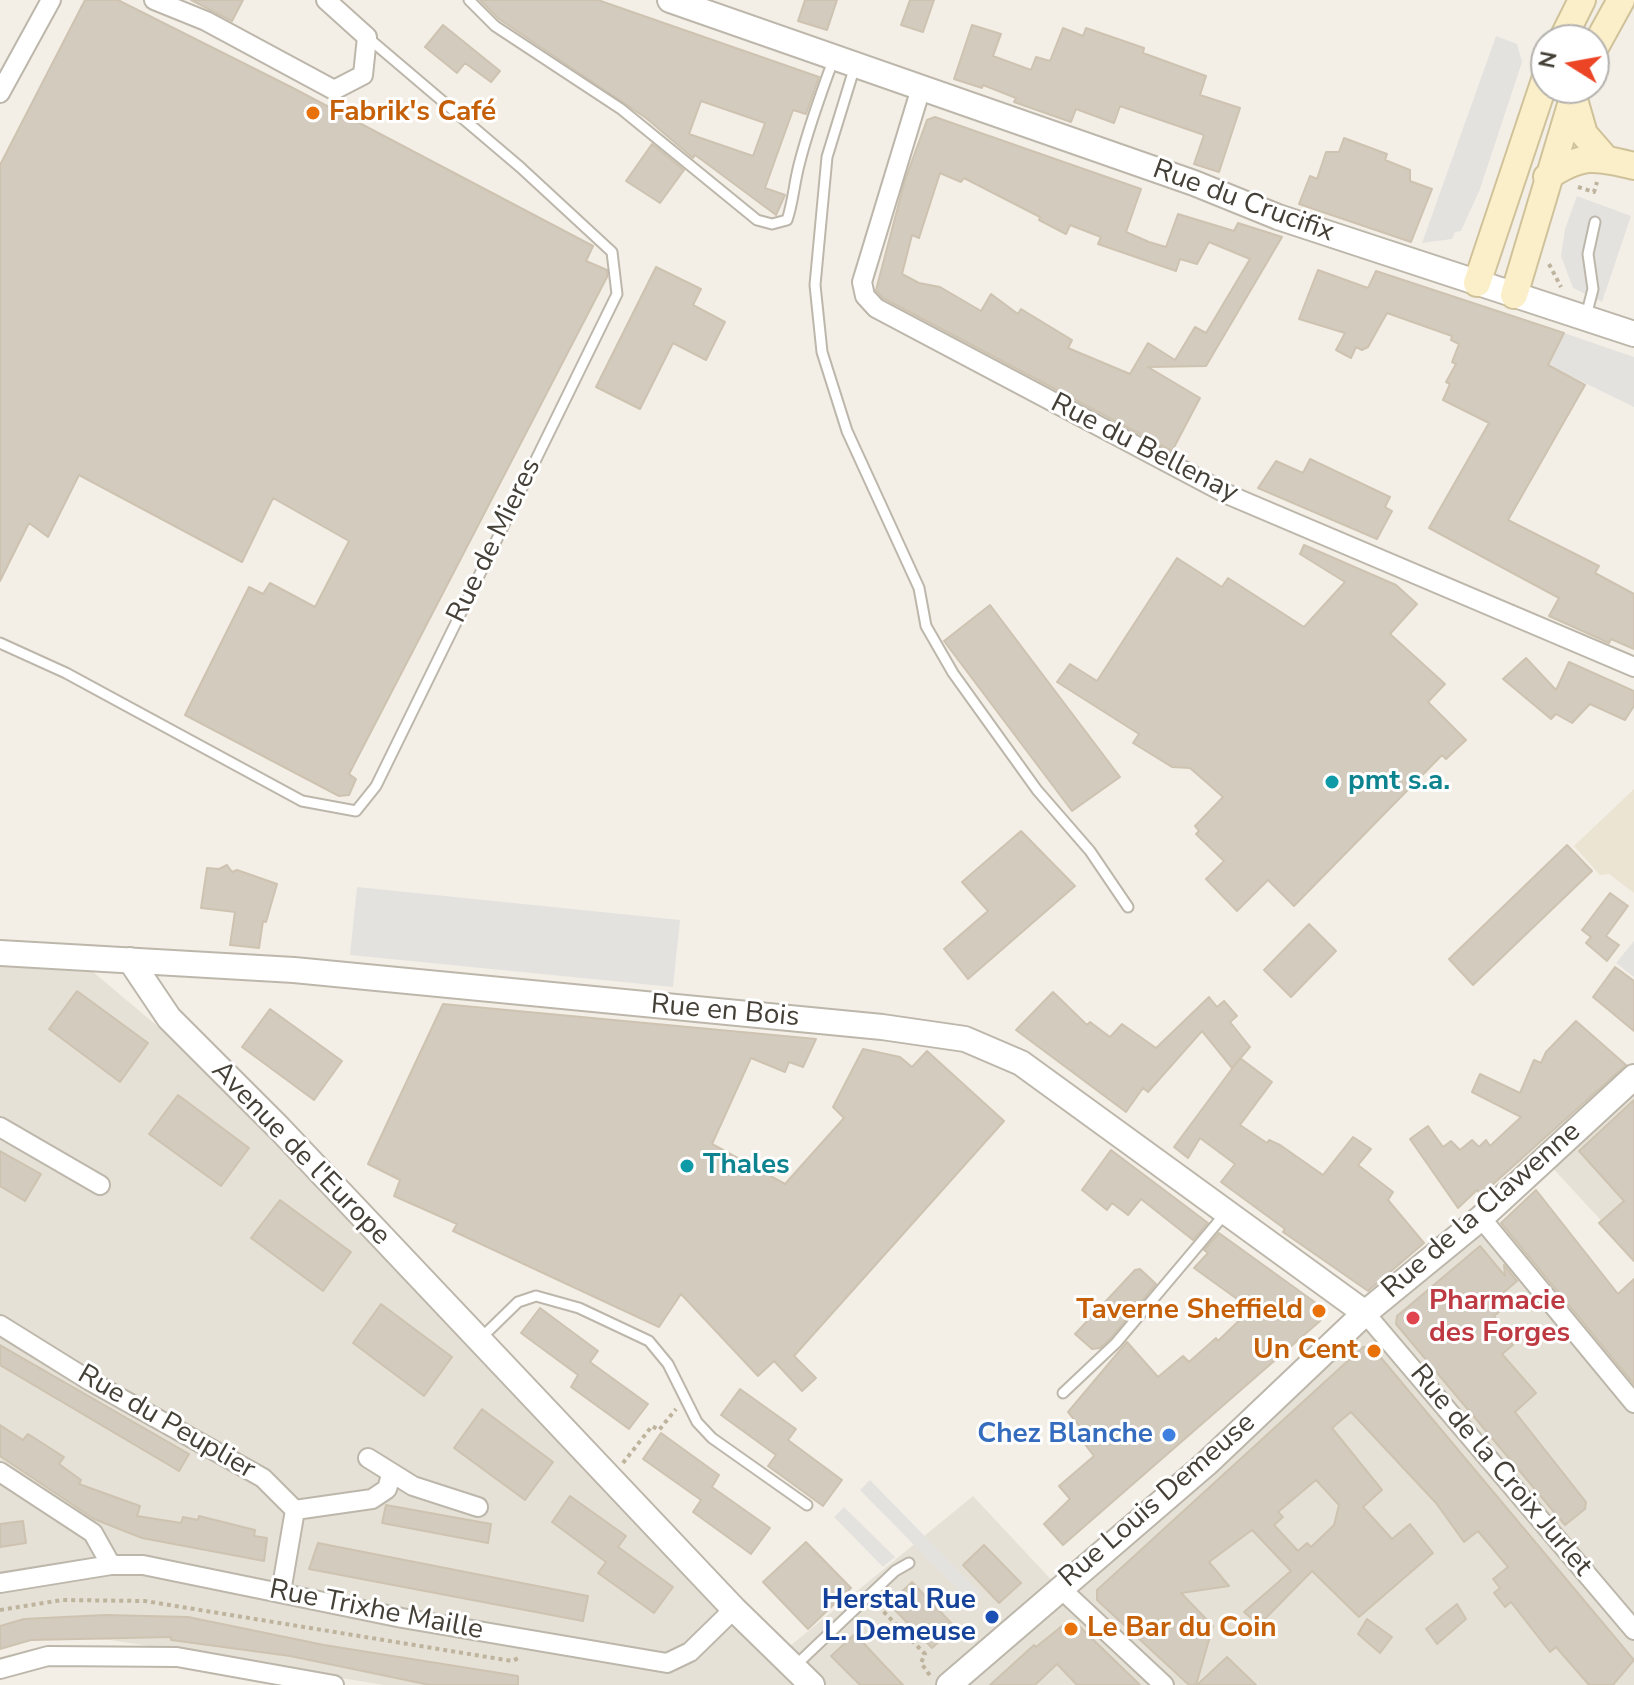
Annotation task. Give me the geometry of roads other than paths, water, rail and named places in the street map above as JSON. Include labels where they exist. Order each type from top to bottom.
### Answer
[{"type":"main road","points":[[1570,24],[1582,0]]},
{"type":"main road","points":[[1608,24],[1621,0]]},
{"type":"main road","points":[[1477,283],[1537,104]]},
{"type":"main road","points":[[1514,295],[1571,104]]},
{"type":"main road","points":[[1578,104],[1584,134],[1604,157]]},
{"type":"main road","points":[[1547,177],[1574,161],[1604,157],[1634,166]]},
{"type":"street","points":[[0,93],[51,0]]},
{"type":"street","points":[[154,0],[206,21],[334,90],[363,75],[367,37]]},
{"type":"street","name":"Rue de Mieres","points":[[326,0],[367,37]]},
{"type":"street","name":"Rue du Crucifix","points":[[670,0],[1233,197],[1278,217],[1634,334]]},
{"type":"street","name":"Rue du Bellenay","points":[[921,88],[862,282],[865,296],[876,308],[1229,495],[1634,667]]},
{"type":"street","name":"Rue en Bois","points":[[0,953],[342,975],[882,1027],[965,1039],[1021,1063],[1365,1313]]},
{"type":"street","name":"Avenue de l'Europe","points":[[130,960],[169,1018],[279,1128],[477,1341],[734,1609],[812,1685]]},
{"type":"street","name":"Rue de la Clawenne","points":[[1365,1313],[1481,1218],[1634,1077]]},
{"type":"street","points":[[0,1127],[100,1185]]},
{"type":"street","points":[[1481,1218],[1634,1403]]},
{"type":"street","name":"Rue Louis Demeuse","points":[[949,1685],[1059,1587],[1206,1464],[1365,1313]]},
{"type":"street","name":"Rue de la Croix Jurlet","points":[[1365,1313],[1634,1630]]},
{"type":"street","name":"Rue du Peuplier","points":[[0,1325],[90,1381],[263,1478],[295,1510]]},
{"type":"street","points":[[368,1458],[413,1486],[478,1507]]},
{"type":"street","points":[[0,1472],[93,1533],[111,1565]]},
{"type":"street","points":[[281,1592],[295,1510],[372,1499],[387,1489],[391,1475]]},
{"type":"street","name":"Rue Trixhe Maille","points":[[0,1583],[111,1565],[143,1565],[543,1643],[667,1663],[690,1652],[734,1609]]},
{"type":"street","points":[[1059,1587],[1164,1685]]},
{"type":"street","points":[[0,1669],[48,1656],[177,1657],[334,1685]]},
{"type":"lane","points":[[469,0],[495,26],[621,109],[757,220],[772,224],[787,220],[808,129],[845,61]]},
{"type":"lane","name":"Rue de Mieres","points":[[0,643],[66,673],[302,801],[356,811],[376,786],[617,294],[612,252],[520,167],[367,37]]},
{"type":"lane","points":[[845,61],[827,157],[815,285],[822,352],[843,417],[919,588],[926,626],[946,661],[1037,790],[1090,851],[1128,907]]},
{"type":"lane","points":[[1585,319],[1593,289],[1588,254],[1595,222]]},
{"type":"lane","points":[[1063,1393],[1116,1343],[1227,1212]]},
{"type":"lane","points":[[477,1341],[518,1302],[536,1296],[579,1308],[649,1341],[668,1364],[697,1422],[712,1438],[807,1505]]},
{"type":"lane","points":[[793,1667],[867,1596],[909,1563]]},
{"type":"place","name":"Fabrik's Café","points":[[313,113]]},
{"type":"place","name":"pmt s.a.","points":[[1332,782]]},
{"type":"place","name":"Thales","points":[[687,1166]]},
{"type":"place","name":"Taverne Sheffield","points":[[1319,1311]]},
{"type":"place","name":"Pharmacie des Forges","points":[[1413,1318]]},
{"type":"place","name":"Un Cent","points":[[1374,1351]]},
{"type":"place","name":"Chez Blanche","points":[[1169,1435]]},
{"type":"place","name":"Herstal Rue L. Demeuse","points":[[992,1617]]},
{"type":"place","name":"Le Bar du Coin","points":[[1071,1629]]}]
